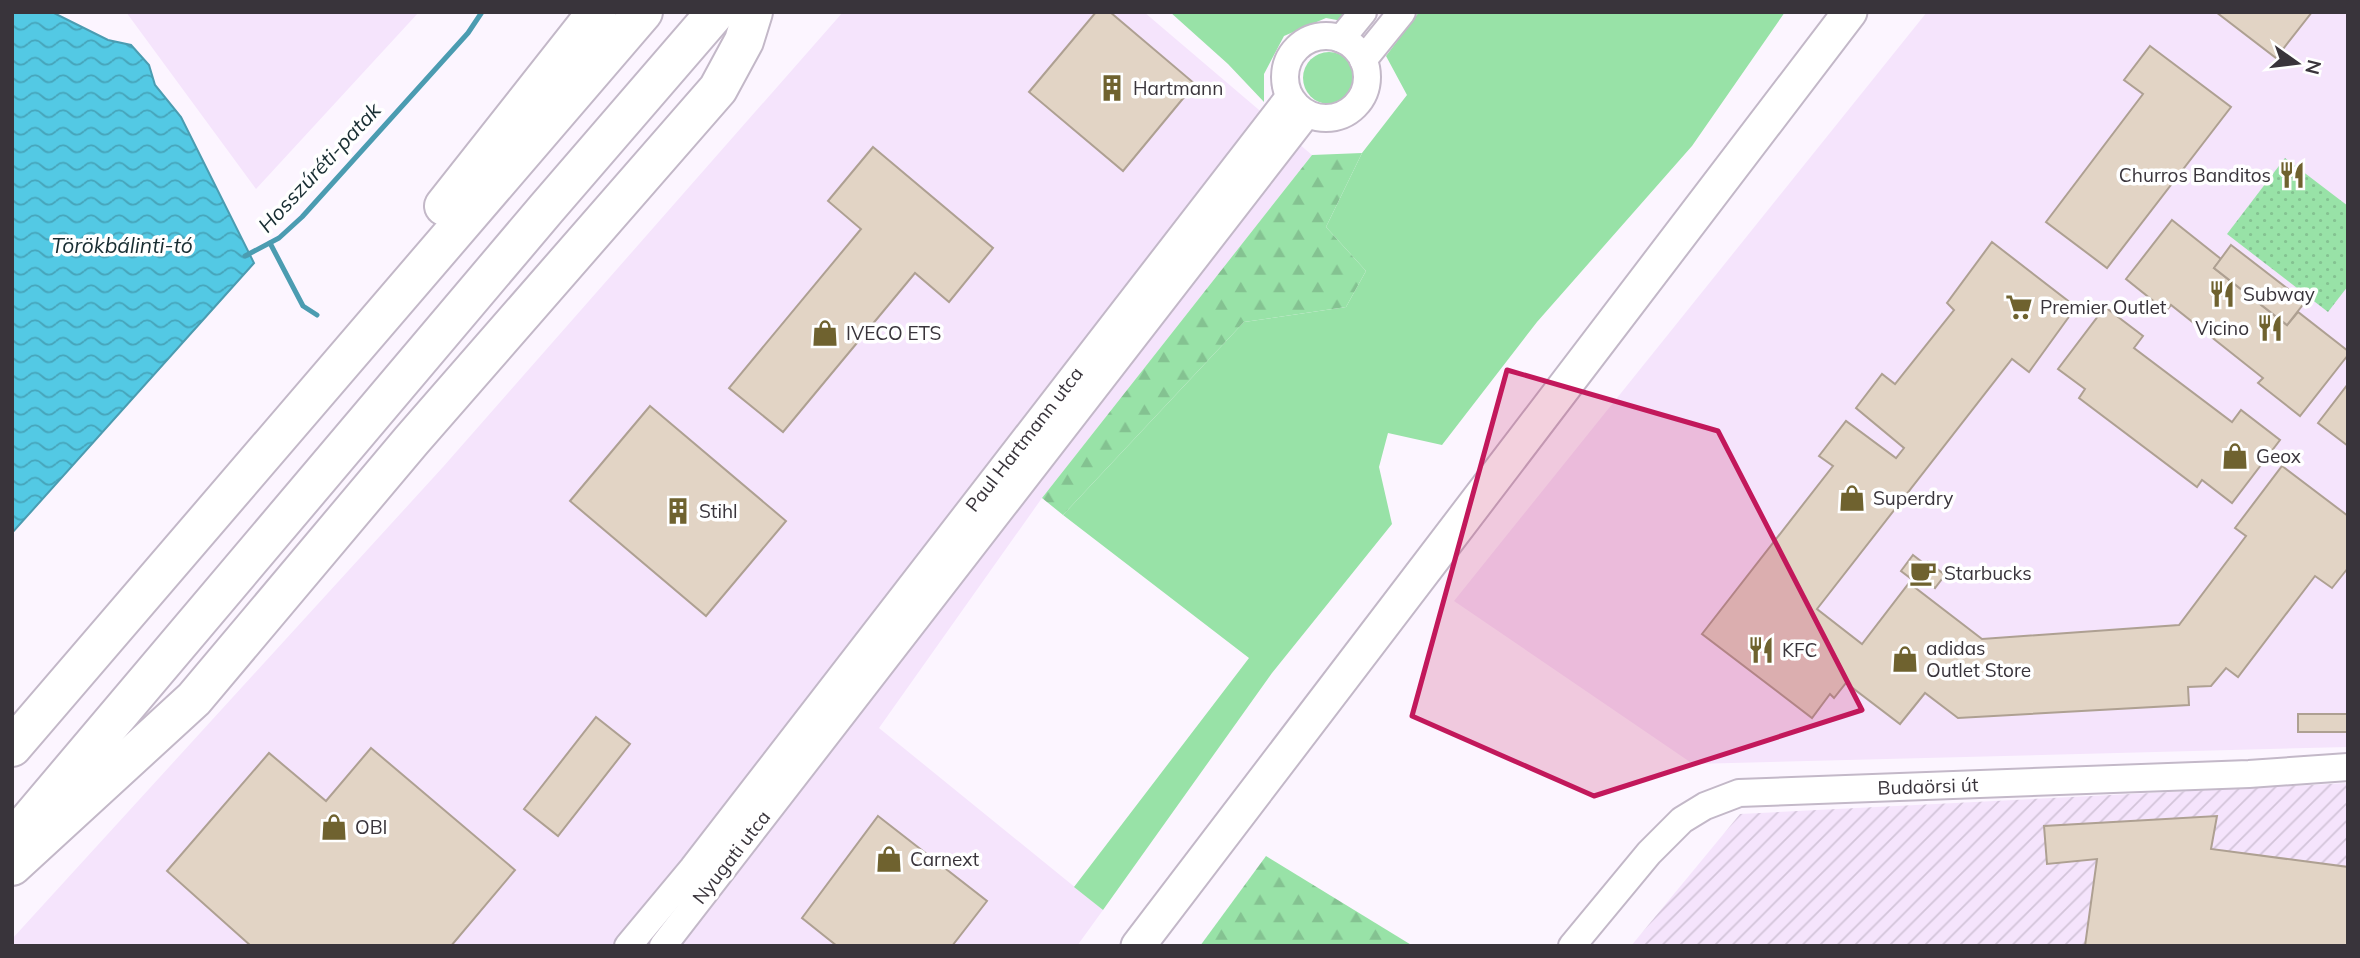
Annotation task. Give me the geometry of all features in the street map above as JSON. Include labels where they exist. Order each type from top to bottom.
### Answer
[{"type":"highway","points":[[12,747],[643,12]]},
{"type":"highway","points":[[12,841],[716,12]]},
{"type":"highway","points":[[683,52],[729,12]]},
{"type":"highway","points":[[12,866],[194,699],[411,441],[718,89],[744,41],[753,12]]},
{"type":"highway","points":[[250,470],[382,285],[589,21]]},
{"type":"main road","points":[[1138,946],[1850,12]]},
{"type":"street","points":[[1341,39],[1363,12]]},
{"type":"street","points":[[1363,60],[1402,12]]},
{"type":"street","points":[[1315,37],[1341,39],[1355,48],[1363,60],[1367,74],[1366,84],[1356,106],[1344,114],[1326,119],[1298,105],[1285,76],[1287,62],[1297,47],[1315,37]]},
{"type":"street","name":"Paul Hartmann utca","points":[[799,769],[1298,105]]},
{"type":"street","name":"Paul Hartmann utca","points":[[760,781],[1298,105]]},
{"type":"street","name":"Budaörsi út","points":[[1572,946],[1649,853],[1682,820],[1705,806],[1739,793],[2249,774],[2348,767]]},
{"type":"street","name":"Nyugati utca","points":[[663,946],[799,769]]},
{"type":"street","name":"Nyugati utca","points":[[628,946],[760,781]]},
{"type":"highlighted area","points":[[1507,370],[1718,431],[1862,710],[1594,796],[1412,716]]},
{"type":"shaded area","points":[[126,12],[419,12],[256,189]]},
{"type":"shaded area","points":[[843,12],[1144,12],[1312,155],[1042,498],[879,728],[1103,910],[1077,946],[12,946],[12,939],[443,467]]},
{"type":"shaded area","name":"Premier Outlet","points":[[1927,12],[2348,12],[2348,747],[1693,764],[1454,601]]},
{"type":"shaded area","points":[[2348,783],[2348,946],[1631,946],[1740,814]]},
{"type":"green space","points":[[1170,12],[1348,12],[1342,21],[1326,18],[1284,36],[1264,74],[1264,102],[1228,64]]},
{"type":"green space","points":[[1419,12],[1785,12],[1692,146],[1537,322],[1442,445],[1388,433],[1379,467],[1392,524],[1272,673],[1103,910],[1074,887],[1249,658],[1063,515],[1244,322],[1346,307],[1366,271],[1326,227],[1362,153],[1407,95],[1386,56]]},
{"type":"green space","points":[[1329,52],[1348,59],[1355,78],[1348,97],[1329,104],[1310,97],[1303,78],[1310,59]]},
{"type":"green space","points":[[1362,153],[1326,227],[1366,271],[1346,307],[1244,322],[1063,515],[1042,498],[1312,155]]},
{"type":"green space","points":[[2285,158],[2348,206],[2348,286],[2328,312],[2227,234]]},
{"type":"green space","points":[[1266,856],[1413,946],[1200,946]]},
{"type":"water","name":"Törökbálinti-tó","points":[[12,12],[52,12],[108,40],[131,45],[149,65],[155,85],[181,117],[254,263],[12,533]]},
{"type":"building","name":"Hartmann","points":[[1096,12],[1110,12],[1195,84],[1123,171],[1029,92]]},
{"type":"building","points":[[2216,12],[2312,12],[2276,58]]},
{"type":"building","points":[[2150,46],[2231,107],[2107,268],[2046,222],[2143,94],[2124,80]]},
{"type":"building","points":[[873,147],[993,248],[949,302],[915,273],[783,432],[729,388],[861,229],[828,201]]},
{"type":"building","points":[[2172,220],[2221,259],[2214,268],[2287,325],[2298,312],[2348,351],[2348,355],[2300,416],[2258,383],[2263,378],[2171,305],[2166,311],[2126,279]]},
{"type":"building","points":[[1992,242],[2076,307],[2029,372],[2012,359],[1817,609],[1862,644],[1909,583],[1982,639],[2179,625],[2246,536],[2235,528],[2282,466],[2348,516],[2348,568],[2332,588],[2315,576],[2238,677],[2226,668],[2211,686],[2188,687],[2189,705],[1958,718],[1925,693],[1900,724],[1846,683],[1834,698],[1830,694],[1812,718],[1702,634],[1833,466],[1819,456],[1846,421],[1896,458],[1904,448],[1856,408],[1882,374],[1895,384],[1954,310],[1947,303]]},
{"type":"building","points":[[2231,245],[2305,302],[2287,325],[2214,268]]},
{"type":"building","points":[[2105,307],[2143,336],[2134,348],[2232,422],[2241,410],[2280,440],[2232,503],[2202,480],[2197,487],[2079,398],[2085,389],[2058,369]]},
{"type":"building","points":[[2348,384],[2348,446],[2318,423]]},
{"type":"building","name":"Stihl","points":[[650,406],[786,521],[706,616],[570,501]]},
{"type":"building","name":"Starbucks","points":[[1913,555],[1945,575],[1935,588],[1922,578],[1918,584],[1901,571]]},
{"type":"building","points":[[2298,714],[2348,714],[2348,732],[2298,732]]},
{"type":"building","points":[[596,717],[630,744],[558,836],[524,809]]},
{"type":"building","name":"OBI","points":[[371,748],[515,870],[451,946],[251,946],[167,871],[269,753],[326,801]]},
{"type":"building","name":"Carnext","points":[[878,816],[987,901],[952,946],[837,946],[802,918]]},
{"type":"building","points":[[2217,816],[2211,849],[2348,867],[2348,946],[2085,946],[2097,859],[2047,864],[2044,826]]},
{"type":"waterway","name":"Hosszúréti-patak","points":[[245,256],[279,238],[302,217],[468,33],[482,12]]},
{"type":"waterway","points":[[270,243],[303,306],[317,315]]},
{"type":"place","name":"Hartmann","points":[[1112,88]]},
{"type":"place","name":"Churros Banditos","points":[[2292,175]]},
{"type":"place","name":"Subway","points":[[2222,294]]},
{"type":"place","name":"Premier Outlet","points":[[2019,307]]},
{"type":"place","name":"Vicino","points":[[2270,328]]},
{"type":"place","name":"IVECO ETS","points":[[825,333]]},
{"type":"place","name":"Geox","points":[[2235,456]]},
{"type":"place","name":"Superdry","points":[[1852,498]]},
{"type":"place","name":"Stihl","points":[[678,511]]},
{"type":"place","name":"Starbucks","points":[[1923,573]]},
{"type":"place","name":"KFC","points":[[1761,650]]},
{"type":"place","name":"adidas Outlet Store","points":[[1905,659]]},
{"type":"place","name":"OBI","points":[[334,827]]},
{"type":"place","name":"Carnext","points":[[889,859]]}]
